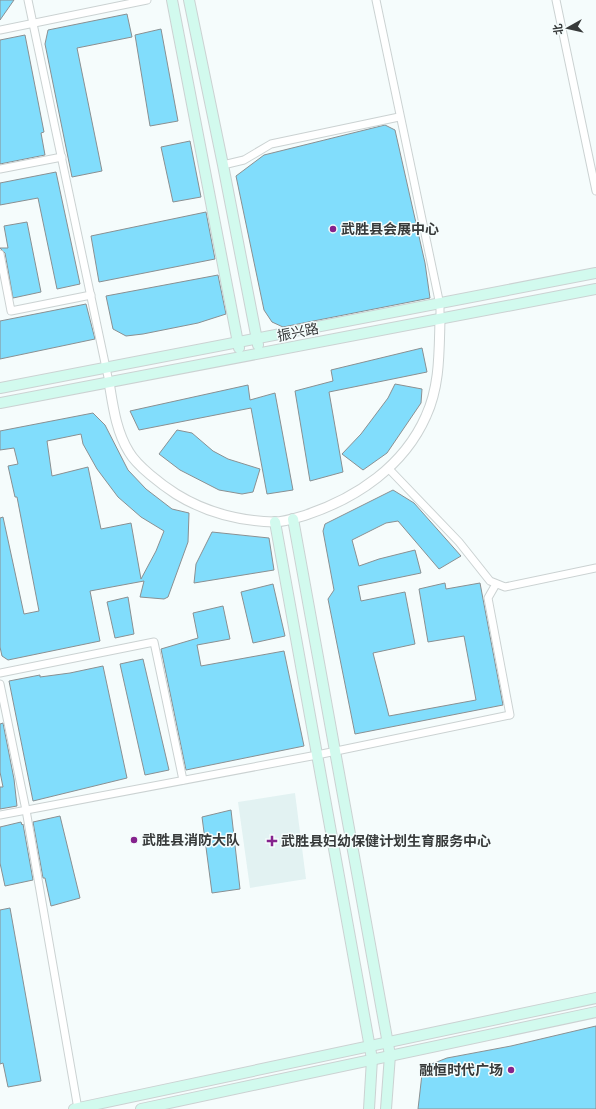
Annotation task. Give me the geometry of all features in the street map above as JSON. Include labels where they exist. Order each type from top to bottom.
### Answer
[{"type":"main road","points":[[172,0],[240,357]]},
{"type":"main road","points":[[188,0],[223,165],[259,353]]},
{"type":"main road","name":"振兴路","points":[[0,388],[440,305],[596,273]]},
{"type":"main road","name":"振兴路","points":[[0,403],[596,289]]},
{"type":"main road","points":[[292,519],[336,751],[390,1055],[386,1109]]},
{"type":"main road","points":[[275,522],[372,1059],[369,1109]]},
{"type":"main road","points":[[77,1109],[596,998]]},
{"type":"main road","points":[[141,1109],[596,1012]]},
{"type":"street","points":[[28,0],[91,295],[115,419],[129,453],[160,484],[195,506],[236,518],[275,522],[292,519],[324,509],[359,492],[389,469],[414,437],[427,415],[439,371],[440,305],[399,117],[376,0]]},
{"type":"street","points":[[0,30],[147,0]]},
{"type":"street","points":[[556,0],[596,191]]},
{"type":"street","points":[[223,165],[244,160],[271,144],[399,117]]},
{"type":"street","points":[[0,169],[62,156]]},
{"type":"street","points":[[0,254],[11,311],[91,295]]},
{"type":"street","points":[[389,469],[458,542],[490,581],[496,584],[505,587],[596,568]]},
{"type":"street","points":[[0,815],[317,755],[510,715],[488,598],[496,584]]},
{"type":"street","points":[[0,673],[154,642],[183,780]]},
{"type":"street","points":[[0,684],[26,810],[77,1109]]},
{"type":"shaded area","name":"武胜县妇幼保健计划生育服务中心","points":[[295,793],[306,879],[250,888],[238,802]]},
{"type":"building","points":[[0,0],[14,0],[0,20]]},
{"type":"building","points":[[127,14],[132,37],[77,48],[102,171],[72,177],[45,44],[48,30]]},
{"type":"building","points":[[161,29],[178,121],[150,126],[135,35]]},
{"type":"building","points":[[25,35],[44,132],[41,133],[45,155],[0,164],[0,40]]},
{"type":"building","name":"武胜县会展中心","points":[[385,125],[395,130],[425,263],[430,298],[283,327],[272,322],[264,310],[236,176],[264,155]]},
{"type":"building","points":[[190,141],[201,197],[173,202],[161,147]]},
{"type":"building","points":[[56,172],[80,284],[57,289],[38,198],[0,205],[0,183]]},
{"type":"building","points":[[206,212],[215,259],[99,282],[91,236]]},
{"type":"building","points":[[27,222],[41,292],[13,298],[5,253],[0,248],[8,248],[4,226]]},
{"type":"building","points":[[218,275],[226,314],[198,323],[143,334],[126,336],[113,329],[106,296]]},
{"type":"building","points":[[86,304],[95,339],[0,359],[0,321]]},
{"type":"building","points":[[422,348],[427,372],[329,392],[343,472],[310,481],[295,391],[333,381],[331,370]]},
{"type":"building","points":[[395,384],[422,389],[421,403],[387,453],[363,470],[342,454],[361,434],[388,398]]},
{"type":"building","points":[[248,385],[250,400],[275,393],[293,490],[267,494],[251,408],[139,430],[130,411]]},
{"type":"building","points":[[93,413],[105,425],[128,470],[146,489],[172,509],[189,513],[188,542],[168,597],[164,599],[140,597],[144,581],[90,591],[100,641],[8,660],[2,656],[0,647],[0,518],[3,517],[24,614],[39,611],[17,497],[15,497],[8,466],[18,464],[14,448],[0,450],[0,431]],"holes":[[[81,434],[83,444],[97,469],[118,497],[141,517],[164,531],[156,551],[141,579],[131,523],[101,529],[88,467],[52,476],[47,441]]]},
{"type":"building","points":[[177,430],[192,433],[213,451],[228,459],[260,469],[253,492],[242,494],[219,490],[180,470],[159,454]]},
{"type":"building","points":[[393,490],[414,503],[461,556],[439,569],[398,521],[386,523],[352,540],[359,566],[379,559],[415,550],[421,573],[358,586],[361,601],[405,592],[415,644],[373,653],[389,716],[476,700],[464,636],[428,642],[419,589],[445,583],[446,589],[480,583],[503,705],[355,734],[328,599],[334,590],[323,531],[325,524]]},
{"type":"building","points":[[212,532],[269,538],[274,570],[194,583],[196,564]]},
{"type":"building","points":[[273,584],[285,636],[253,643],[241,592]]},
{"type":"building","points":[[128,597],[134,634],[115,638],[107,602]]},
{"type":"building","points":[[223,606],[230,639],[197,645],[201,666],[284,651],[304,746],[186,770],[161,649],[198,638],[193,613]]},
{"type":"building","points":[[143,659],[169,770],[145,775],[120,664]]},
{"type":"building","points":[[103,666],[127,778],[33,801],[9,681],[40,675],[40,677],[70,673]]},
{"type":"building","points":[[3,723],[14,779],[17,806],[0,809],[0,787],[3,787],[0,772],[0,724]]},
{"type":"building","points":[[231,810],[240,889],[212,893],[202,817]]},
{"type":"building","points":[[60,816],[80,898],[51,906],[45,878],[43,878],[33,822]]},
{"type":"building","points":[[21,822],[22,825],[23,824],[33,880],[5,886],[0,863],[0,827]]},
{"type":"building","points":[[10,908],[41,1081],[8,1087],[3,1063],[0,1064],[0,910]]},
{"type":"building","name":"融恒时代广场","points":[[596,1026],[596,1109],[418,1109],[422,1074],[429,1065],[447,1058],[511,1046]]},
{"type":"place","name":"武胜县会展中心","points":[[333,229]]},
{"type":"place","name":"武胜县消防大队","points":[[134,840]]},
{"type":"place","name":"武胜县妇幼保健计划生育服务中心","points":[[272,841]]},
{"type":"place","name":"融恒时代广场","points":[[511,1070]]}]
